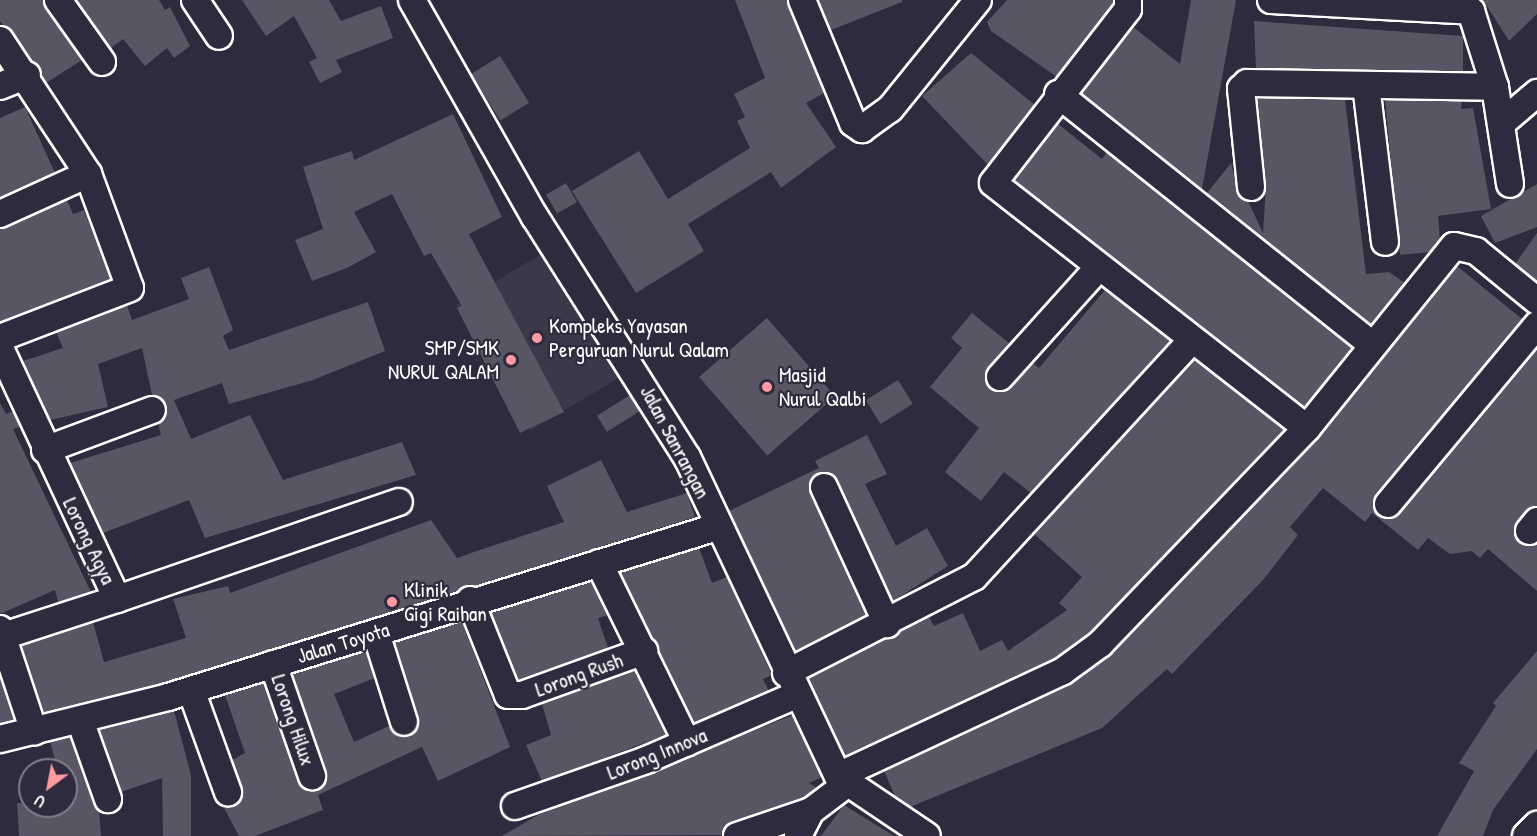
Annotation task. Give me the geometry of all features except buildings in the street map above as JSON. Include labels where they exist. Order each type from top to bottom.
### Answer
[{"type":"street","points":[[58,0],[102,62]]},
{"type":"street","points":[[195,0],[219,36]]},
{"type":"street","name":"Jalan Sanrangan","points":[[412,0],[535,216],[643,380],[687,457],[717,527],[791,684],[843,780],[927,836]]},
{"type":"street","points":[[802,0],[853,123],[862,129],[890,109],[978,0]]},
{"type":"street","points":[[1128,0],[1128,9],[1058,94],[993,183],[1191,341],[1307,428]]},
{"type":"street","points":[[1271,0],[1466,5],[1495,87],[1503,122],[1510,184]]},
{"type":"street","points":[[0,40],[27,75],[88,174],[130,288],[0,338]]},
{"type":"street","points":[[0,86],[27,75]]},
{"type":"street","points":[[1366,85],[1385,242]]},
{"type":"street","points":[[1251,187],[1241,86],[1495,87]]},
{"type":"street","points":[[1503,122],[1537,93]]},
{"type":"street","points":[[1058,94],[1371,343]]},
{"type":"street","points":[[0,214],[88,174]]},
{"type":"street","points":[[798,836],[811,812],[843,780],[1084,657],[1307,428],[1371,343],[1454,246],[1476,251],[1537,301]]},
{"type":"street","points":[[1000,377],[1098,268]]},
{"type":"street","points":[[1388,504],[1537,325]]},
{"type":"street","name":"Lorong Innova","points":[[515,806],[687,743],[791,684],[887,624],[955,590],[989,563],[1191,341]]},
{"type":"street","name":"Lorong Agya","points":[[0,348],[45,450],[117,598],[1,633],[34,732]]},
{"type":"street","points":[[45,450],[152,410]]},
{"type":"street","points":[[824,487],[887,624]]},
{"type":"street","points":[[117,598],[399,502]]},
{"type":"street","name":"Jalan Toyota","points":[[0,739],[191,690],[376,633],[470,600],[717,527]]},
{"type":"street","points":[[599,563],[687,743]]},
{"type":"street","name":"Lorong Rush","points":[[470,600],[508,695],[522,696],[644,651]]},
{"type":"street","points":[[376,633],[404,722]]},
{"type":"street","name":"Lorong Hilux","points":[[273,664],[312,776]]},
{"type":"street","points":[[191,690],[228,792]]},
{"type":"street","points":[[80,720],[108,799]]},
{"type":"street","points":[[737,836],[811,812]]},
{"type":"street","points":[[1526,836],[1537,825]]},
{"type":"shaded area","name":"Kompleks Yayasan Perguruan Nurul Qalam","points":[[548,250],[623,375],[531,430],[456,305]]},
{"type":"place","name":"Kompleks Yayasan Perguruan Nurul Qalam","points":[[537,338]]},
{"type":"place","name":"SMP/SMK NURUL QALAM","points":[[511,360]]},
{"type":"place","name":"Masjid Nurul Qalbi","points":[[767,387]]},
{"type":"place","name":"Klinik Gigi Raihan","points":[[392,602]]}]
